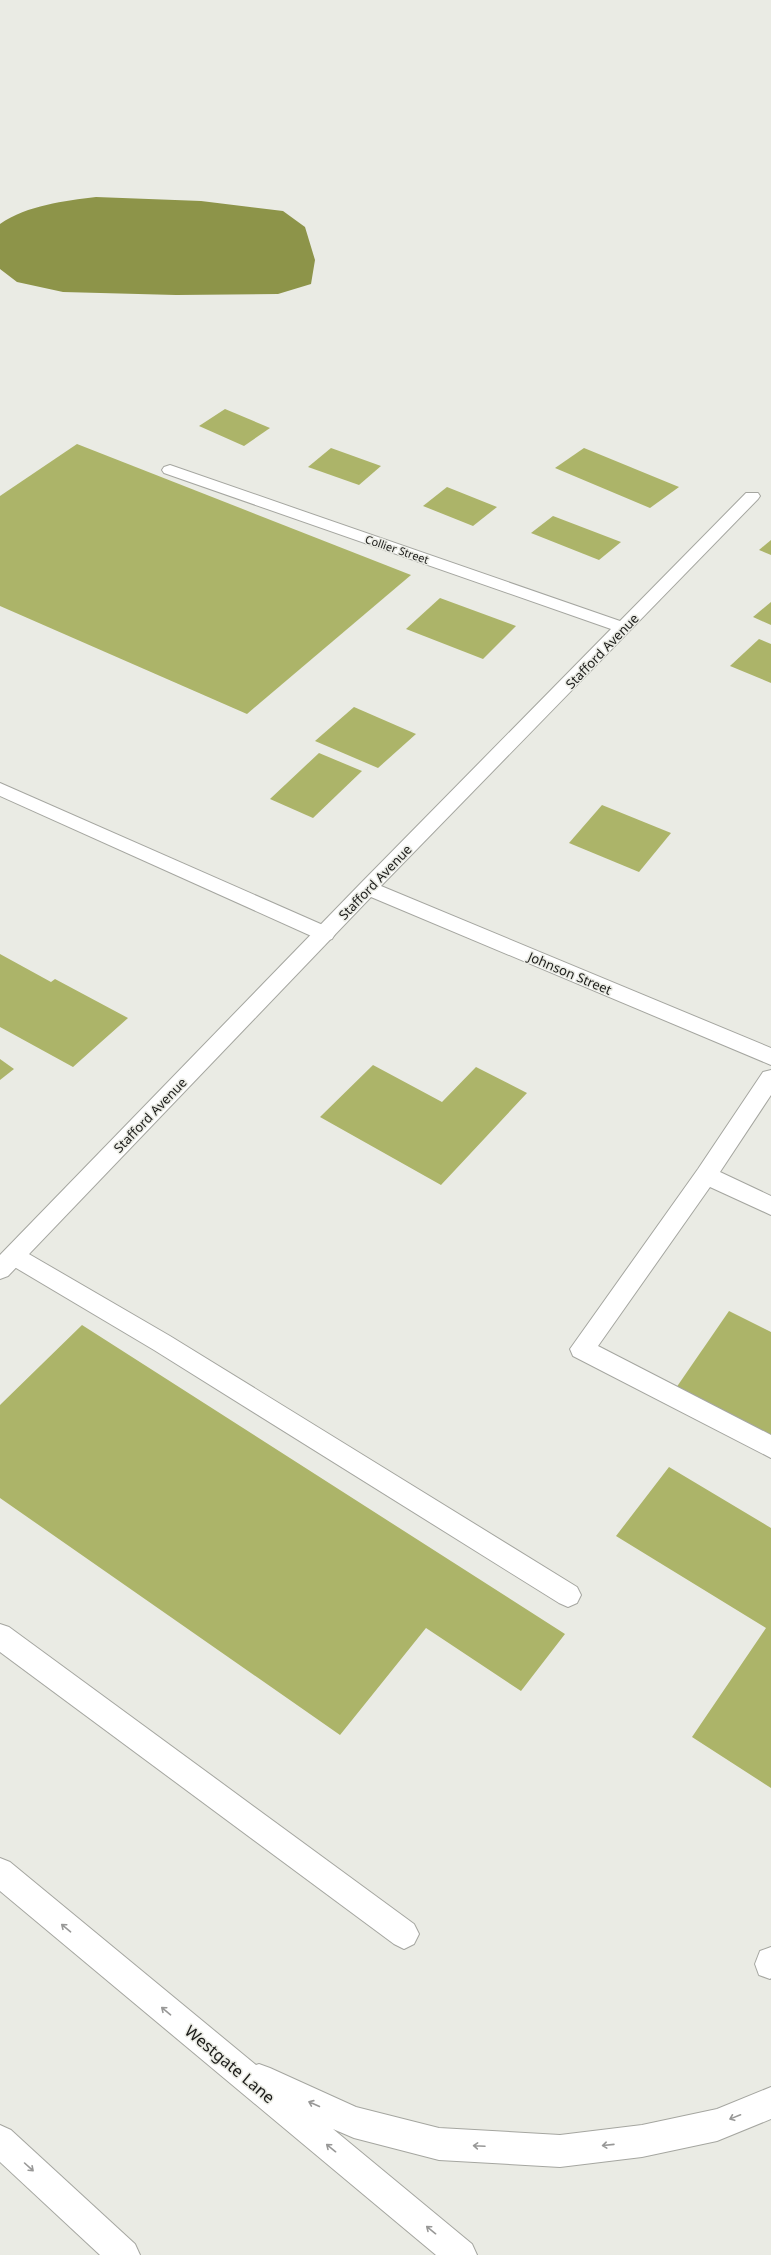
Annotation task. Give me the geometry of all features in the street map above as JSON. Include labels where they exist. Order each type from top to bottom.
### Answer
[{"type":"street","name":"Collier Street","points":[[170,470],[624,628]]},
{"type":"street","name":"Stafford Avenue","points":[[7,1263],[368,888],[752,496]]},
{"type":"street","points":[[0,789],[325,934]]},
{"type":"street","name":"Johnson Street","points":[[368,888],[771,1057]]},
{"type":"street","points":[[771,1078],[706,1175],[582,1349],[771,1447]]},
{"type":"street","points":[[706,1175],[771,1206]]},
{"type":"street","points":[[7,1263],[162,1343],[568,1595]]},
{"type":"street","points":[[0,1636],[404,1934]]},
{"type":"street","name":"Westgate Lane","points":[[0,1872],[232,2067],[461,2255]]},
{"type":"street","points":[[232,2067],[354,2122],[439,2144],[560,2151],[642,2141],[717,2125],[771,2103]]},
{"type":"street","points":[[0,2141],[124,2255]]},
{"type":"shaded area","points":[[96,197],[201,201],[283,211],[305,227],[315,260],[311,284],[278,294],[176,295],[63,292],[17,282],[0,269],[0,224],[22,212],[34,208],[59,202]]},
{"type":"building","points":[[225,409],[270,428],[244,446],[199,426]]},
{"type":"building","points":[[77,444],[411,575],[247,714],[0,606],[0,496]]},
{"type":"building","points":[[331,448],[381,466],[359,485],[308,467]]},
{"type":"building","points":[[584,448],[679,487],[650,508],[555,468]]},
{"type":"building","points":[[447,487],[497,507],[473,526],[423,506]]},
{"type":"building","points":[[553,516],[621,542],[599,560],[531,533]]},
{"type":"building","points":[[771,540],[771,555],[759,550]]},
{"type":"building","points":[[440,598],[516,626],[483,659],[406,629]]},
{"type":"building","points":[[771,602],[771,625],[753,617]]},
{"type":"building","points":[[759,639],[771,644],[771,683],[730,666]]},
{"type":"building","points":[[354,707],[416,734],[378,768],[315,741]]},
{"type":"building","points":[[319,753],[362,771],[313,818],[270,799]]},
{"type":"building","points":[[602,805],[671,833],[639,872],[569,843]]},
{"type":"building","points":[[0,954],[51,982],[55,979],[128,1018],[73,1067],[0,1027]]},
{"type":"building","points":[[0,1059],[14,1069],[0,1080]]},
{"type":"building","points":[[373,1065],[442,1102],[476,1067],[527,1093],[441,1185],[320,1117]]},
{"type":"building","points":[[729,1311],[771,1332],[771,1437],[676,1388]]},
{"type":"building","points":[[82,1325],[565,1634],[521,1691],[426,1628],[340,1735],[0,1498],[0,1405]]},
{"type":"building","points":[[669,1467],[771,1528],[771,1788],[692,1737],[766,1628],[616,1536]]}]
